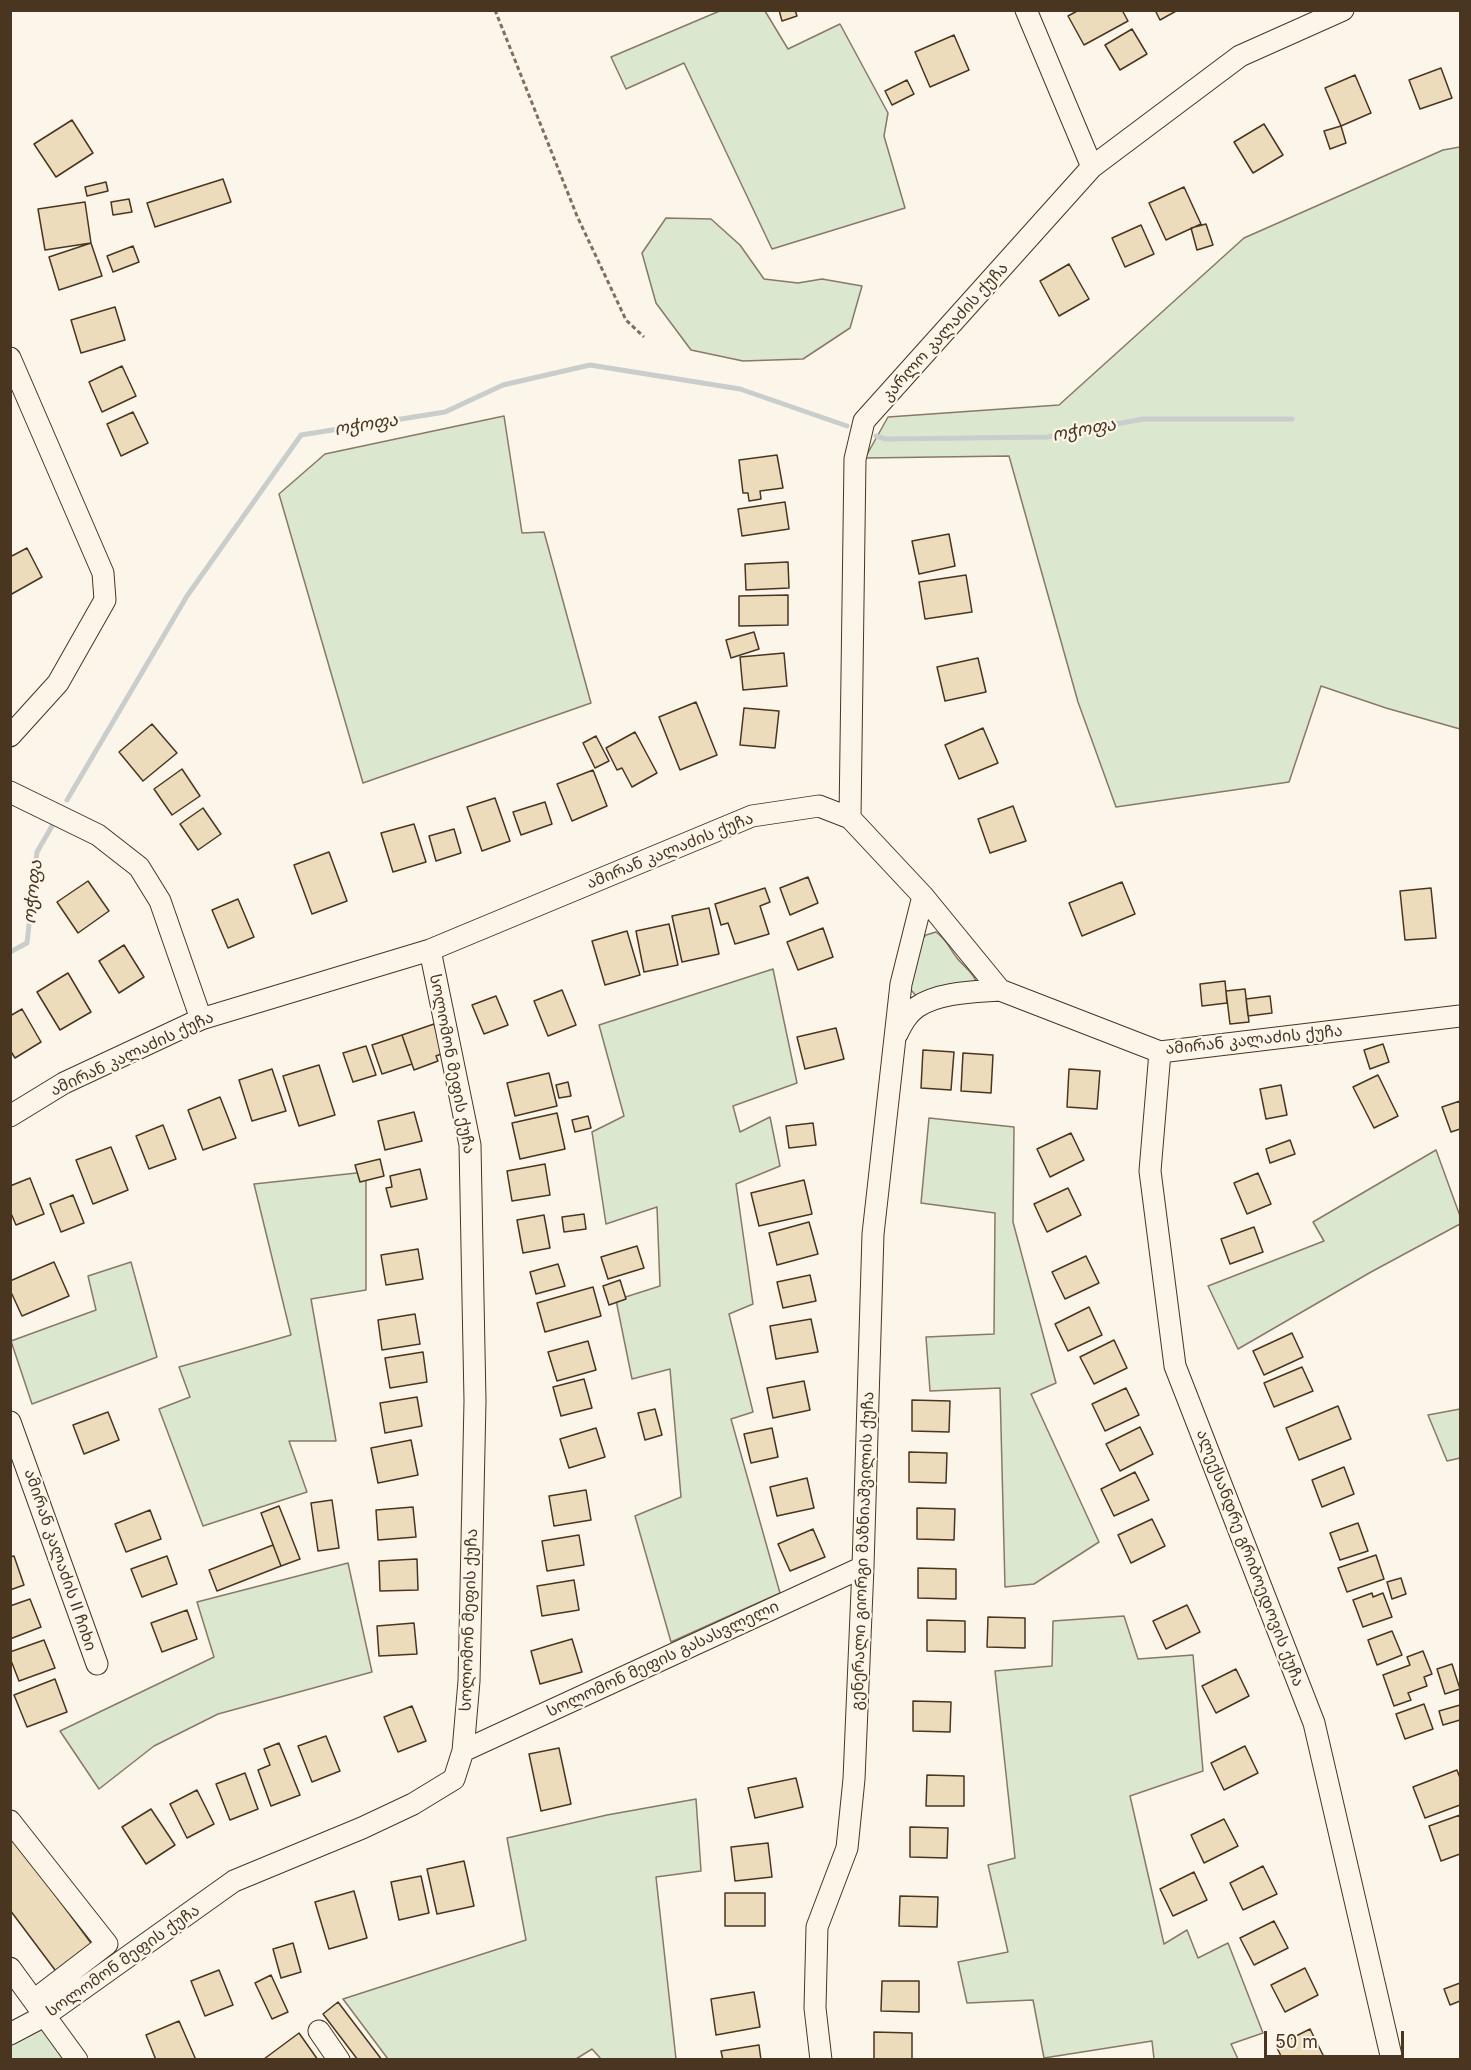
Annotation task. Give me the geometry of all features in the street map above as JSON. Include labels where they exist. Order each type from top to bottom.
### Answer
[{"type":"street","points":[[1026,10],[1092,167]]},
{"type":"street","name":"კარლო კალაძის ქუჩა","points":[[850,818],[855,459],[864,422],[1092,167],[1240,56],[1343,10]]},
{"type":"street","points":[[10,358],[103,573],[105,600],[58,683],[10,735]]},
{"type":"street","points":[[10,792],[98,835],[139,867],[160,902],[201,1019]]},
{"type":"street","name":"ამირან კალაძის ქუჩა","points":[[10,1116],[64,1083],[201,1019],[430,950],[752,816],[819,806],[850,818],[923,896],[1000,990],[1160,1052],[1461,1016]]},
{"type":"street","name":"გენერალი გიორგი მაზნიაშვილის ქუჩა","points":[[821,2060],[815,2008],[817,1927],[847,1848],[855,1779],[873,1234],[902,984],[923,896]]},
{"type":"street","name":"სოლომონ მეფის ქუჩა","points":[[10,2034],[40,2008],[234,1881],[362,1828],[413,1804],[454,1779],[463,1751],[469,1681],[475,1401],[470,1145],[430,950]]},
{"type":"street","name":"გენერალი გიორგი მაზნიაშვილის ქუჩა","points":[[895,1038],[905,1019],[917,1007],[936,999],[1000,990]]},
{"type":"street","name":"ალექსანდრე გრიბოედოვის ქუჩა","points":[[1160,1052],[1150,1171],[1175,1366],[1314,1723],[1392,2060]]},
{"type":"street","name":"ამირან კალაძის II ჩიხი","points":[[10,1422],[97,1664]]},
{"type":"street","name":"სოლომონ მეფის გასასვლელი","points":[[463,1751],[863,1567]]},
{"type":"street","points":[[10,1821],[106,1944],[40,2008]]},
{"type":"street","points":[[10,1968],[77,2060]]},
{"type":"street","points":[[319,2031],[339,2060]]},
{"type":"path","points":[[495,10],[577,216],[626,320],[644,337]]},
{"type":"green space","points":[[722,10],[765,11],[788,49],[840,24],[888,113],[884,136],[905,208],[772,249],[684,63],[626,89],[611,57]]},
{"type":"green space","points":[[1460,147],[1460,729],[1386,708],[1321,686],[1289,782],[1116,807],[1078,702],[1009,456],[865,458],[888,417],[1059,405],[1244,238],[1443,150]]},
{"type":"green space","points":[[666,218],[711,219],[740,245],[764,279],[798,283],[822,279],[862,286],[850,328],[803,359],[743,361],[691,350],[656,303],[642,253]]},
{"type":"green space","points":[[504,416],[522,533],[544,532],[591,703],[363,783],[279,494],[325,454]]},
{"type":"green space","points":[[936,932],[976,981],[918,998],[911,990],[910,980],[918,943],[926,935]]},
{"type":"green space","points":[[773,969],[797,1083],[733,1106],[740,1132],[770,1117],[780,1166],[736,1184],[753,1304],[729,1314],[753,1412],[731,1419],[780,1593],[671,1642],[635,1516],[681,1497],[670,1369],[632,1379],[616,1300],[660,1286],[657,1207],[606,1224],[592,1132],[624,1116],[599,1025]]},
{"type":"green space","points":[[929,1118],[1014,1127],[1013,1222],[1056,1383],[1031,1394],[1099,1542],[1034,1584],[1005,1587],[1000,1388],[930,1391],[926,1337],[994,1334],[995,1213],[921,1203]]},
{"type":"green space","points":[[1436,1150],[1460,1216],[1460,1224],[1371,1272],[1238,1349],[1208,1286],[1324,1241],[1313,1222]]},
{"type":"green space","points":[[366,1172],[366,1290],[311,1299],[336,1441],[289,1441],[307,1492],[203,1526],[159,1409],[190,1397],[179,1367],[291,1335],[254,1184]]},
{"type":"green space","points":[[131,1262],[157,1357],[32,1404],[11,1341],[96,1310],[88,1276]]},
{"type":"green space","points":[[1460,1409],[1460,1458],[1447,1461],[1428,1415]]},
{"type":"green space","points":[[348,1563],[372,1672],[218,1714],[154,1746],[99,1789],[60,1731],[214,1657],[197,1602]]},
{"type":"green space","points":[[1124,1616],[1138,1659],[1193,1655],[1203,1771],[1130,1796],[1164,1944],[1187,1930],[1198,1958],[1228,1943],[1263,2033],[1231,2044],[1238,2059],[1154,2059],[1152,2041],[1044,2058],[1033,2000],[967,2003],[958,1962],[1008,1952],[988,1865],[1015,1858],[995,1671],[1052,1666],[1053,1621]]},
{"type":"green space","points":[[696,1799],[701,1871],[656,1877],[676,2059],[601,2059],[592,2049],[576,2059],[388,2059],[343,1999],[526,1940],[507,1838],[607,1815]]},
{"type":"green space","points":[[42,2029],[64,2060],[11,2060],[11,2045]]},
{"type":"building","points":[[779,10],[795,10],[797,16],[782,21]]},
{"type":"building","points":[[1079,10],[1122,10],[1128,21],[1084,45],[1068,16]]},
{"type":"building","points":[[1155,10],[1178,10],[1160,20]]},
{"type":"building","points":[[1132,29],[1147,54],[1120,70],[1105,45]]},
{"type":"building","points":[[954,35],[969,70],[930,87],[915,52]]},
{"type":"building","points":[[1441,68],[1452,98],[1420,109],[1409,80]]},
{"type":"building","points":[[1355,75],[1371,113],[1341,126],[1325,88]]},
{"type":"building","points":[[907,80],[914,94],[892,105],[885,91]]},
{"type":"building","points":[[72,120],[93,153],[56,177],[34,144]]},
{"type":"building","points":[[1264,124],[1283,155],[1253,173],[1234,142]]},
{"type":"building","points":[[1341,126],[1346,143],[1330,149],[1324,131]]},
{"type":"building","points":[[223,179],[231,202],[155,227],[147,203]]},
{"type":"building","points":[[106,182],[108,191],[87,196],[85,187]]},
{"type":"building","points":[[1184,187],[1201,224],[1166,240],[1149,203]]},
{"type":"building","points":[[129,199],[132,212],[113,215],[111,202]]},
{"type":"building","points":[[85,202],[91,243],[45,250],[38,209]]},
{"type":"building","points":[[1206,224],[1213,245],[1197,250],[1191,228]]},
{"type":"building","points":[[1141,225],[1154,254],[1125,267],[1112,238]]},
{"type":"building","points":[[91,243],[102,276],[59,290],[49,257]]},
{"type":"building","points":[[133,246],[139,262],[113,272],[107,256]]},
{"type":"building","points":[[1069,264],[1089,299],[1059,316],[1040,281]]},
{"type":"building","points":[[115,307],[125,340],[81,353],[71,320]]},
{"type":"building","points":[[122,366],[136,396],[102,412],[89,382]]},
{"type":"building","points":[[133,412],[148,443],[121,456],[107,424]]},
{"type":"building","points":[[777,455],[783,488],[760,491],[761,499],[749,501],[748,493],[743,493],[739,460]]},
{"type":"building","points":[[785,502],[789,529],[742,536],[738,509]]},
{"type":"building","points":[[949,534],[955,566],[919,574],[912,541]]},
{"type":"building","points":[[27,548],[42,577],[10,595],[10,557]]},
{"type":"building","points":[[788,562],[789,588],[746,590],[745,564]]},
{"type":"building","points":[[966,575],[972,612],[925,619],[919,582]]},
{"type":"building","points":[[788,595],[788,625],[739,626],[739,596]]},
{"type":"building","points":[[754,632],[759,649],[731,658],[726,640]]},
{"type":"building","points":[[784,653],[787,686],[743,690],[740,657]]},
{"type":"building","points":[[978,658],[986,692],[945,701],[937,667]]},
{"type":"building","points":[[696,702],[717,755],[680,770],[659,717]]},
{"type":"building","points":[[744,708],[779,711],[775,748],[740,745]]},
{"type":"building","points":[[152,724],[177,753],[143,781],[119,752]]},
{"type":"building","points":[[983,728],[998,763],[959,779],[945,745]]},
{"type":"building","points":[[635,732],[657,773],[632,787],[622,768],[617,770],[606,748]]},
{"type":"building","points":[[596,736],[609,761],[595,768],[583,743]]},
{"type":"building","points":[[182,769],[200,796],[172,815],[154,789]]},
{"type":"building","points":[[593,770],[607,806],[572,821],[557,784]]},
{"type":"building","points":[[495,798],[510,841],[482,851],[467,807]]},
{"type":"building","points":[[545,802],[552,824],[521,835],[513,812]]},
{"type":"building","points":[[1013,806],[1026,841],[990,853],[978,819]]},
{"type":"building","points":[[203,808],[221,834],[198,850],[180,824]]},
{"type":"building","points":[[414,824],[426,862],[393,872],[381,833]]},
{"type":"building","points":[[454,829],[461,853],[436,861],[429,836]]},
{"type":"building","points":[[329,852],[347,901],[312,914],[294,865]]},
{"type":"building","points":[[808,877],[818,903],[790,915],[780,888]]},
{"type":"building","points":[[88,881],[109,911],[78,933],[57,902]]},
{"type":"building","points":[[1122,882],[1135,914],[1082,936],[1069,903]]},
{"type":"building","points":[[765,888],[770,902],[760,906],[769,934],[735,944],[728,923],[721,925],[715,904]]},
{"type":"building","points":[[1431,888],[1436,938],[1405,940],[1400,891]]},
{"type":"building","points":[[238,899],[254,937],[228,948],[212,910]]},
{"type":"building","points":[[709,908],[719,954],[682,962],[672,916]]},
{"type":"building","points":[[669,924],[678,965],[644,972],[636,931]]},
{"type":"building","points":[[823,928],[833,957],[798,970],[787,942]]},
{"type":"building","points":[[627,931],[640,975],[605,985],[592,941]]},
{"type":"building","points":[[124,945],[144,977],[119,993],[99,961]]},
{"type":"building","points":[[68,973],[91,1012],[60,1030],[37,992]]},
{"type":"building","points":[[1225,981],[1227,1003],[1202,1006],[1200,984]]},
{"type":"building","points":[[1245,989],[1249,1022],[1230,1024],[1226,991]]},
{"type":"building","points":[[562,990],[576,1025],[548,1036],[534,1001]]},
{"type":"building","points":[[496,996],[508,1025],[484,1034],[472,1005]]},
{"type":"building","points":[[1270,996],[1272,1013],[1248,1016],[1246,999]]},
{"type":"building","points":[[22,1009],[41,1042],[15,1058],[10,1050],[10,1016]]},
{"type":"building","points":[[434,1024],[444,1053],[436,1056],[438,1061],[414,1070],[402,1035]]},
{"type":"building","points":[[836,1028],[844,1059],[805,1069],[797,1037]]},
{"type":"building","points":[[402,1035],[412,1064],[382,1074],[372,1045]]},
{"type":"building","points":[[1383,1044],[1389,1062],[1370,1069],[1364,1050]]},
{"type":"building","points":[[366,1046],[376,1075],[353,1082],[343,1053]]},
{"type":"building","points":[[923,1050],[954,1052],[951,1090],[921,1088]]},
{"type":"building","points":[[963,1053],[993,1055],[991,1093],[961,1091]]},
{"type":"building","points":[[319,1065],[335,1115],[299,1126],[283,1076]]},
{"type":"building","points":[[272,1069],[286,1111],[252,1121],[239,1080]]},
{"type":"building","points":[[1069,1069],[1100,1071],[1097,1109],[1067,1107]]},
{"type":"building","points":[[549,1073],[557,1106],[515,1116],[507,1083]]},
{"type":"building","points":[[1378,1075],[1398,1116],[1374,1128],[1353,1087]]},
{"type":"building","points":[[568,1082],[571,1096],[559,1098],[556,1085]]},
{"type":"building","points":[[1281,1085],[1287,1115],[1266,1119],[1260,1089]]},
{"type":"building","points":[[220,1097],[236,1138],[203,1150],[188,1110]]},
{"type":"building","points":[[1460,1101],[1460,1129],[1451,1132],[1442,1107]]},
{"type":"building","points":[[414,1112],[422,1141],[385,1150],[378,1121]]},
{"type":"building","points":[[557,1113],[565,1149],[520,1159],[512,1123]]},
{"type":"building","points":[[588,1116],[591,1128],[575,1132],[572,1120]]},
{"type":"building","points":[[813,1123],[816,1145],[789,1148],[786,1126]]},
{"type":"building","points":[[163,1125],[176,1159],[149,1169],[136,1136]]},
{"type":"building","points":[[1071,1133],[1084,1160],[1050,1177],[1037,1149]]},
{"type":"building","points":[[1290,1140],[1295,1154],[1270,1163],[1266,1149]]},
{"type":"building","points":[[111,1147],[128,1190],[93,1204],[76,1160]]},
{"type":"building","points":[[380,1159],[384,1176],[360,1182],[355,1165]]},
{"type":"building","points":[[545,1164],[550,1195],[512,1201],[507,1171]]},
{"type":"building","points":[[420,1169],[427,1199],[391,1207],[386,1188],[392,1187],[390,1176]]},
{"type":"building","points":[[1258,1173],[1271,1204],[1247,1214],[1234,1183]]},
{"type":"building","points":[[30,1178],[44,1214],[16,1225],[10,1211],[10,1186]]},
{"type":"building","points":[[804,1180],[812,1214],[759,1226],[751,1193]]},
{"type":"building","points":[[1068,1188],[1081,1215],[1047,1232],[1034,1204]]},
{"type":"building","points":[[73,1195],[84,1223],[61,1232],[50,1204]]},
{"type":"building","points":[[584,1214],[586,1229],[564,1232],[562,1217]]},
{"type":"building","points":[[544,1215],[550,1248],[523,1253],[517,1220]]},
{"type":"building","points":[[809,1222],[818,1254],[777,1265],[769,1233]]},
{"type":"building","points":[[1254,1227],[1263,1252],[1230,1264],[1221,1239]]},
{"type":"building","points":[[637,1246],[644,1268],[608,1279],[601,1257]]},
{"type":"building","points":[[418,1249],[423,1279],[386,1285],[381,1255]]},
{"type":"building","points":[[1086,1256],[1099,1283],[1065,1299],[1052,1272]]},
{"type":"building","points":[[54,1262],[69,1296],[22,1316],[10,1290],[10,1281]]},
{"type":"building","points":[[558,1264],[565,1286],[536,1294],[530,1272]]},
{"type":"building","points":[[810,1275],[816,1301],[783,1308],[777,1282]]},
{"type":"building","points":[[620,1280],[626,1299],[609,1305],[603,1286]]},
{"type":"building","points":[[593,1287],[601,1316],[545,1332],[537,1303]]},
{"type":"building","points":[[1089,1307],[1102,1335],[1068,1351],[1055,1324]]},
{"type":"building","points":[[415,1314],[420,1344],[382,1350],[378,1320]]},
{"type":"building","points":[[811,1319],[818,1352],[776,1359],[770,1326]]},
{"type":"building","points":[[1292,1333],[1303,1357],[1264,1375],[1253,1351]]},
{"type":"building","points":[[1114,1340],[1127,1368],[1094,1384],[1080,1357]]},
{"type":"building","points":[[588,1341],[596,1370],[557,1381],[548,1352]]},
{"type":"building","points":[[423,1352],[427,1382],[390,1388],[385,1358]]},
{"type":"building","points":[[1302,1367],[1313,1391],[1274,1407],[1264,1383]]},
{"type":"building","points":[[584,1379],[592,1408],[561,1416],[553,1387]]},
{"type":"building","points":[[804,1381],[810,1410],[773,1418],[767,1388]]},
{"type":"building","points":[[1126,1388],[1139,1415],[1105,1431],[1092,1404]]},
{"type":"building","points":[[417,1397],[422,1426],[385,1433],[380,1403]]},
{"type":"building","points":[[912,1400],[950,1401],[949,1432],[912,1431]]},
{"type":"building","points":[[1338,1406],[1351,1439],[1299,1460],[1286,1428]]},
{"type":"building","points":[[655,1409],[662,1435],[645,1440],[638,1413]]},
{"type":"building","points":[[108,1412],[119,1440],[84,1454],[73,1425]]},
{"type":"building","points":[[1140,1427],[1153,1454],[1120,1471],[1106,1444]]},
{"type":"building","points":[[596,1428],[605,1457],[569,1468],[560,1439]]},
{"type":"building","points":[[772,1428],[778,1457],[751,1463],[744,1434]]},
{"type":"building","points":[[411,1440],[418,1475],[378,1483],[371,1448]]},
{"type":"building","points":[[909,1452],[947,1453],[946,1483],[909,1482]]},
{"type":"building","points":[[1344,1467],[1354,1494],[1322,1507],[1312,1480]]},
{"type":"building","points":[[1135,1472],[1149,1500],[1114,1516],[1101,1489]]},
{"type":"building","points":[[807,1478],[814,1508],[777,1516],[770,1487]]},
{"type":"building","points":[[586,1490],[591,1520],[554,1526],[549,1496]]},
{"type":"building","points":[[332,1500],[339,1548],[318,1551],[311,1503]]},
{"type":"building","points":[[279,1506],[300,1559],[281,1566],[261,1513]]},
{"type":"building","points":[[413,1507],[416,1537],[378,1540],[376,1510]]},
{"type":"building","points":[[917,1508],[955,1509],[954,1540],[917,1539]]},
{"type":"building","points":[[150,1510],[161,1539],[126,1552],[115,1524]]},
{"type":"building","points":[[1152,1519],[1165,1546],[1131,1563],[1118,1535]]},
{"type":"building","points":[[1358,1523],[1368,1551],[1340,1560],[1330,1533]]},
{"type":"building","points":[[813,1529],[825,1557],[790,1571],[778,1544]]},
{"type":"building","points":[[579,1535],[584,1565],[547,1571],[542,1541]]},
{"type":"building","points":[[273,1545],[281,1566],[217,1591],[209,1570]]},
{"type":"building","points":[[1376,1555],[1384,1579],[1347,1592],[1338,1568]]},
{"type":"building","points":[[14,1556],[24,1585],[10,1590],[10,1557]]},
{"type":"building","points":[[167,1556],[177,1584],[142,1597],[131,1569]]},
{"type":"building","points":[[417,1559],[418,1590],[380,1591],[379,1561]]},
{"type":"building","points":[[918,1568],[956,1569],[956,1599],[918,1598]]},
{"type":"building","points":[[1401,1578],[1406,1594],[1392,1599],[1387,1582]]},
{"type":"building","points":[[574,1580],[579,1610],[542,1616],[537,1586]]},
{"type":"building","points":[[1372,1593],[1373,1597],[1383,1593],[1392,1617],[1363,1627],[1353,1600]]},
{"type":"building","points":[[30,1599],[41,1627],[10,1639],[10,1606]]},
{"type":"building","points":[[1187,1605],[1200,1632],[1166,1649],[1153,1621]]},
{"type":"building","points":[[187,1610],[197,1639],[162,1652],[151,1623]]},
{"type":"building","points":[[988,1617],[1025,1618],[1025,1648],[987,1647]]},
{"type":"building","points":[[927,1620],[965,1621],[965,1652],[927,1651]]},
{"type":"building","points":[[414,1623],[417,1654],[379,1656],[377,1626]]},
{"type":"building","points":[[1392,1631],[1402,1655],[1377,1665],[1368,1640]]},
{"type":"building","points":[[572,1639],[582,1672],[540,1684],[531,1651]]},
{"type":"building","points":[[44,1640],[55,1668],[19,1681],[10,1652]]},
{"type":"building","points":[[1423,1651],[1432,1674],[1424,1677],[1427,1686],[1408,1693],[1411,1700],[1394,1706],[1383,1675],[1410,1665],[1407,1657]]},
{"type":"building","points":[[1452,1664],[1460,1689],[1445,1694],[1437,1669]]},
{"type":"building","points":[[1236,1669],[1249,1696],[1216,1713],[1202,1686]]},
{"type":"building","points":[[55,1679],[67,1712],[27,1727],[14,1695]]},
{"type":"building","points":[[913,1701],[951,1702],[950,1732],[913,1731]]},
{"type":"building","points":[[1424,1704],[1433,1729],[1405,1739],[1396,1714]]},
{"type":"building","points":[[1460,1705],[1460,1720],[1443,1725],[1439,1711]]},
{"type":"building","points":[[412,1706],[426,1741],[398,1752],[384,1717]]},
{"type":"building","points":[[326,1736],[340,1771],[312,1782],[298,1746]]},
{"type":"building","points":[[279,1743],[300,1795],[271,1806],[258,1770],[270,1765],[264,1749]]},
{"type":"building","points":[[1245,1746],[1258,1773],[1224,1790],[1211,1763]]},
{"type":"building","points":[[559,1748],[571,1804],[541,1811],[529,1754]]},
{"type":"building","points":[[1457,1770],[1460,1778],[1460,1805],[1425,1818],[1413,1787]]},
{"type":"building","points":[[245,1773],[258,1809],[230,1820],[216,1784]]},
{"type":"building","points":[[927,1775],[964,1776],[964,1806],[926,1806]]},
{"type":"building","points":[[796,1778],[803,1807],[755,1818],[748,1788]]},
{"type":"building","points":[[197,1790],[214,1824],[187,1838],[170,1804]]},
{"type":"building","points":[[151,1809],[175,1845],[146,1864],[122,1827]]},
{"type":"building","points":[[1460,1815],[1460,1854],[1441,1861],[1429,1826]]},
{"type":"building","points":[[1224,1819],[1238,1846],[1204,1863],[1191,1835]]},
{"type":"building","points":[[910,1827],[948,1828],[947,1858],[910,1857]]},
{"type":"building","points":[[10,1834],[94,1947],[58,1974],[10,1910]]},
{"type":"building","points":[[768,1843],[772,1877],[735,1881],[731,1847]]},
{"type":"building","points":[[464,1861],[474,1906],[437,1914],[427,1869]]},
{"type":"building","points":[[1263,1866],[1277,1894],[1243,1910],[1230,1883]]},
{"type":"building","points":[[1194,1872],[1207,1900],[1173,1916],[1160,1889]]},
{"type":"building","points":[[421,1876],[429,1913],[399,1920],[391,1882]]},
{"type":"building","points":[[354,1891],[367,1938],[329,1949],[315,1902]]},
{"type":"building","points":[[725,1893],[765,1893],[765,1926],[725,1926]]},
{"type":"building","points":[[900,1896],[938,1897],[937,1927],[899,1926]]},
{"type":"building","points":[[1274,1921],[1288,1948],[1254,1965],[1240,1938]]},
{"type":"building","points":[[293,1943],[301,1972],[281,1978],[273,1949]]},
{"type":"building","points":[[1305,1968],[1318,1995],[1285,2012],[1271,1985]]},
{"type":"building","points":[[219,1970],[233,2005],[205,2016],[191,1981]]},
{"type":"building","points":[[271,1975],[288,2012],[272,2019],[255,1983]]},
{"type":"building","points":[[882,1981],[919,1981],[919,2012],[881,2011]]},
{"type":"building","points":[[1460,1983],[1460,2001],[1450,2005],[1444,1989]]},
{"type":"building","points":[[754,1992],[760,2027],[716,2035],[711,1999]]},
{"type":"building","points":[[338,2002],[382,2060],[358,2060],[323,2014]]},
{"type":"building","points":[[179,2021],[196,2060],[156,2060],[146,2035]]},
{"type":"building","points":[[1310,2029],[1324,2057],[1317,2060],[1283,2060],[1276,2046]]},
{"type":"building","points":[[874,2032],[912,2033],[912,2060],[874,2060]]},
{"type":"building","points":[[299,2033],[318,2060],[264,2060],[264,2059]]},
{"type":"building","points":[[759,2045],[761,2060],[723,2060],[721,2051]]},
{"type":"waterway","name":"ოჭოფა","points":[[67,800],[187,596],[301,435],[445,412],[503,385],[590,365],[740,389],[847,426]]},
{"type":"waterway","name":"ოჭოფა","points":[[876,436],[886,439],[1047,437],[1143,419],[1292,419]]},
{"type":"waterway","name":"ოჭოფა","points":[[10,952],[27,943],[37,852],[52,826]]}]
